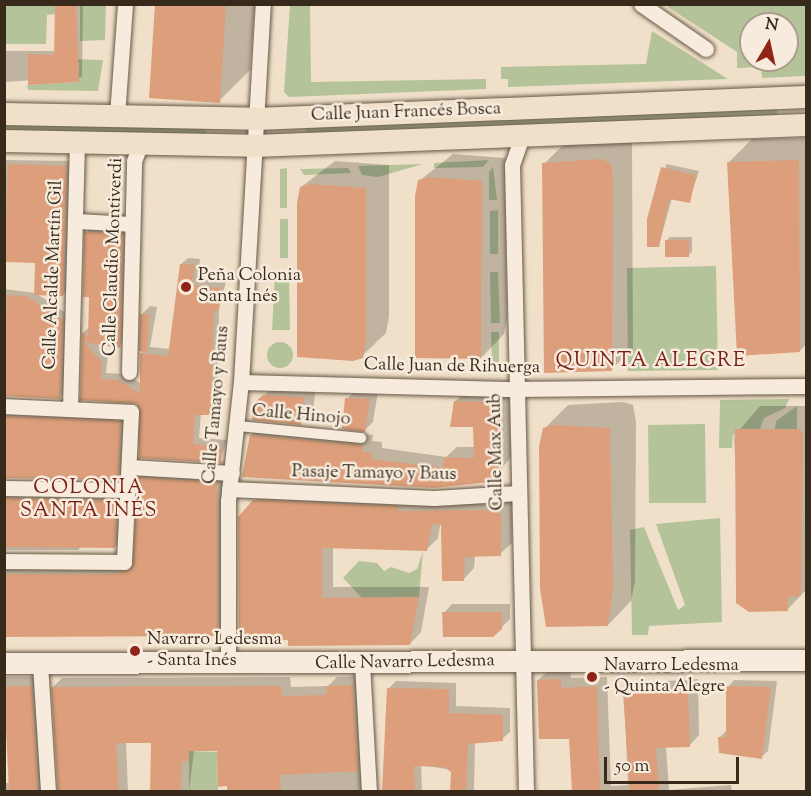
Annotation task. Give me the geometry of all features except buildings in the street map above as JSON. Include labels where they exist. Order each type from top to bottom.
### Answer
[{"type":"main road","name":"Calle Juan Francés Bosca","points":[[4,114],[256,119],[807,97]]},
{"type":"main road","name":"Calle Juan Francés Bosca","points":[[4,141],[254,146],[807,125]]},
{"type":"main road","name":"Calle Navarro Ledesma","points":[[4,663],[228,665],[807,660]]},
{"type":"street","points":[[117,116],[125,4]]},
{"type":"street","name":"Calle Tamayo y Baus","points":[[228,665],[229,489],[238,426],[263,4]]},
{"type":"street","points":[[641,4],[706,49]]},
{"type":"street","name":"Calle Max Aub","points":[[522,136],[512,165],[520,661],[526,792]]},
{"type":"street","name":"Calle Alcalde Martín Gil","points":[[70,408],[77,143]]},
{"type":"street","name":"Calle Claudio Montiverdi","points":[[129,372],[132,224],[140,145]]},
{"type":"street","points":[[75,221],[132,224]]},
{"type":"street","name":"Calle Juan de Rihuerga","points":[[241,382],[515,389],[807,386]]},
{"type":"street","points":[[4,406],[131,412],[124,562],[4,561]]},
{"type":"street","name":"Calle Hinojo","points":[[238,426],[361,438]]},
{"type":"street","points":[[130,467],[231,473]]},
{"type":"street","points":[[4,488],[128,490]]},
{"type":"street","name":"Pasaje Tamayo y Baus","points":[[229,489],[434,498],[517,494]]},
{"type":"street","points":[[362,663],[369,792]]},
{"type":"street","points":[[40,664],[48,792]]},
{"type":"green space","points":[[4,5],[55,5],[55,14],[47,15],[46,44],[5,44]]},
{"type":"green space","points":[[80,5],[106,5],[105,40],[80,41]]},
{"type":"green space","points":[[290,5],[310,5],[311,82],[486,79],[486,89],[289,97],[284,92]]},
{"type":"green space","points":[[665,5],[806,5],[806,76],[762,78],[761,72],[799,72],[799,12],[739,12],[739,68],[737,68],[737,52]]},
{"type":"green space","points":[[652,31],[728,79],[508,87],[508,79],[501,79],[501,67],[646,64]]},
{"type":"green space","points":[[64,59],[103,60],[98,91],[28,90],[27,85],[78,82],[79,63]]},
{"type":"green space","points":[[777,108],[777,116],[307,136],[306,128]]},
{"type":"green space","points":[[5,124],[206,129],[206,139],[5,133]]},
{"type":"green space","points":[[489,160],[483,167],[434,168],[434,163]]},
{"type":"green space","points":[[423,164],[378,177],[362,175],[358,166]]},
{"type":"green space","points":[[493,167],[497,200],[489,200],[489,172]]},
{"type":"green space","points":[[287,168],[287,208],[280,208],[280,169]]},
{"type":"green space","points":[[348,168],[351,173],[304,175],[300,169]]},
{"type":"green space","points":[[498,210],[498,254],[490,254],[490,211]]},
{"type":"green space","points":[[280,219],[288,219],[288,258],[280,258]]},
{"type":"green space","points":[[716,266],[718,370],[628,371],[627,268]]},
{"type":"green space","points":[[490,272],[498,272],[500,323],[491,323]]},
{"type":"green space","points":[[275,273],[289,273],[290,330],[272,330]]},
{"type":"green space","points":[[491,332],[499,332],[499,366],[492,362]]},
{"type":"green space","points":[[280,342],[289,346],[293,355],[289,364],[280,368],[271,364],[267,355],[271,346]]},
{"type":"green space","points":[[789,399],[785,408],[764,418],[760,429],[733,435],[732,448],[719,448],[720,400]]},
{"type":"green space","points":[[797,406],[797,429],[775,429],[776,421]]},
{"type":"green space","points":[[705,424],[706,503],[649,503],[648,425]]},
{"type":"green space","points":[[720,518],[722,622],[649,626],[648,635],[632,635],[630,530],[644,527],[678,610],[685,605],[656,524]]},
{"type":"green space","points":[[423,551],[419,597],[362,598],[343,578],[359,561],[377,563],[384,571],[391,567],[409,573],[417,569]]},
{"type":"green space","points":[[189,751],[217,752],[218,791],[189,791]]},
{"type":"place","name":"Peña Colonia Santa Inés","points":[[186,287]]},
{"type":"place","name":"Navarro Ledesma - Santa Inés","points":[[135,651]]},
{"type":"place","name":"Navarro Ledesma - Quinta Alegre","points":[[592,677]]},
{"type":"district","name":"QUINTA ALEGRE","points":[[651,361]]},
{"type":"district","name":"COLONIA SANTA INÉS","points":[[89,500]]}]
